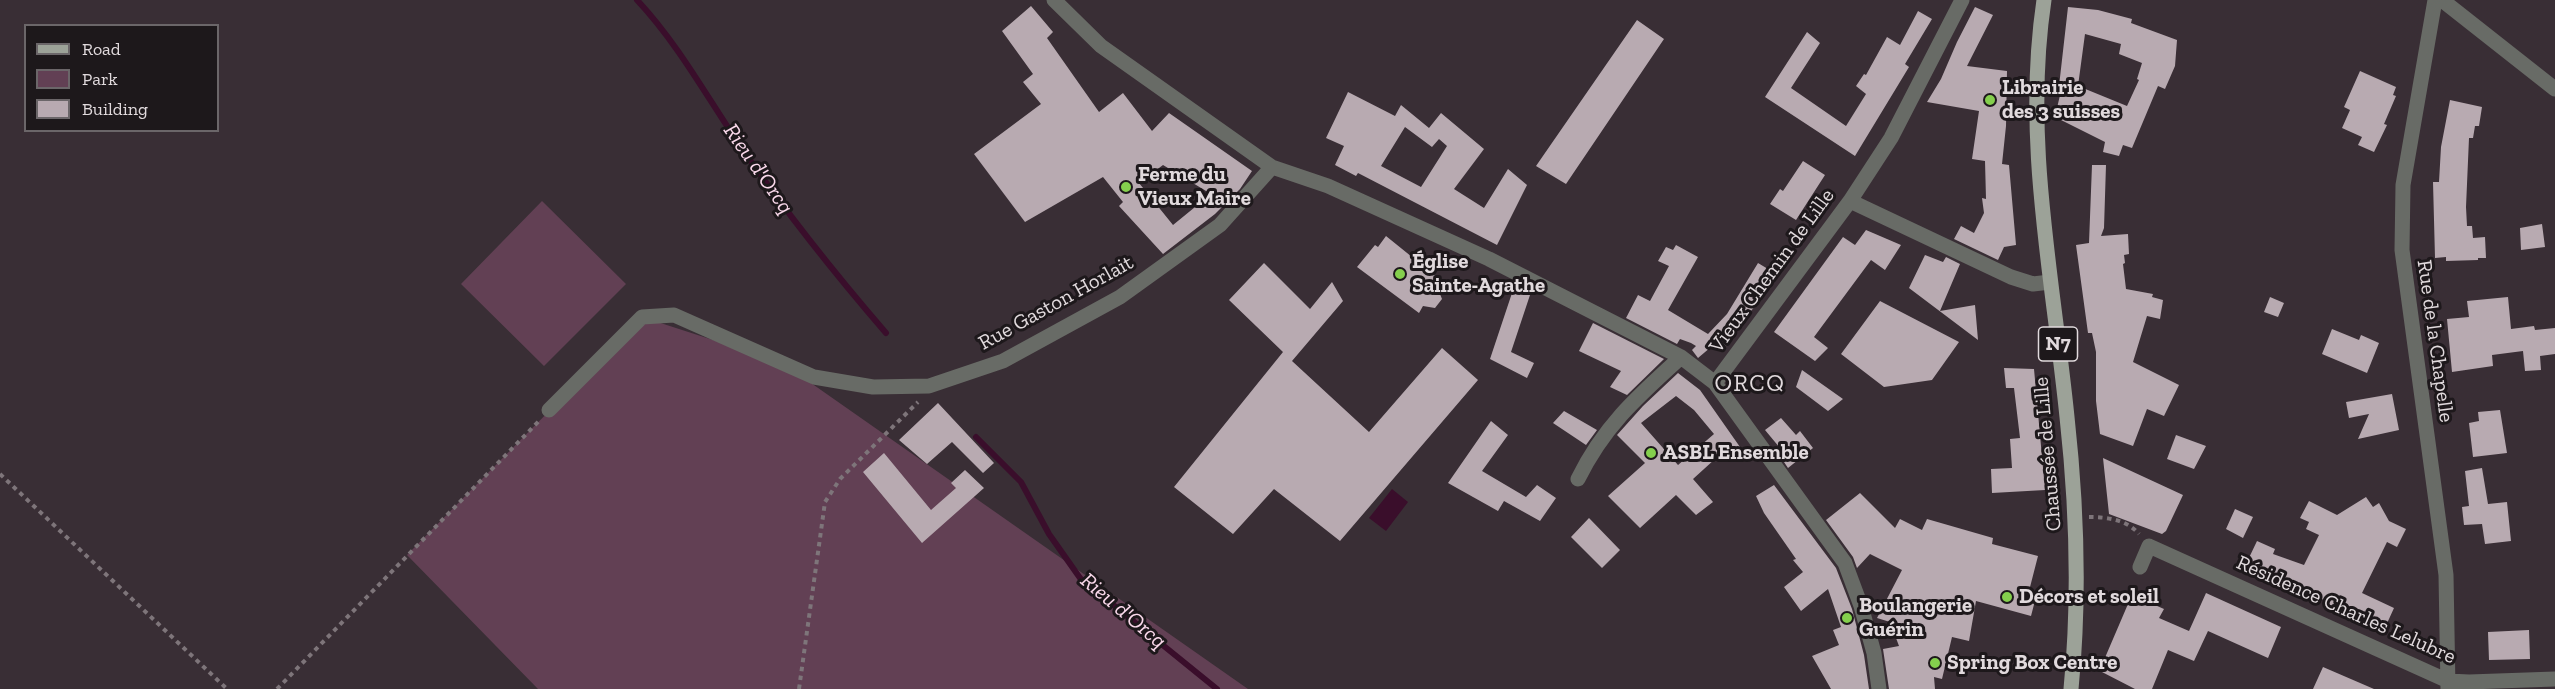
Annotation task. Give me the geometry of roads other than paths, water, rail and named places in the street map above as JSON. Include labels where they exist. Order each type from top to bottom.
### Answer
[{"type":"main road","name":"Chaussée de Lille","points":[[2044,0],[2036,120],[2038,180],[2077,518],[2077,610],[2071,689]]},
{"type":"street","points":[[1054,0],[1101,46],[1272,167],[1328,186],[1489,259],[1681,357],[1715,382]]},
{"type":"street","name":"Vieux Chemin de Lille","points":[[1879,689],[1874,653],[1864,615],[1845,563],[1715,382],[1850,201],[1891,138],[1942,43],[1962,0]]},
{"type":"street","name":"Rue de la Chapelle","points":[[2435,0],[2403,185],[2402,250],[2446,575],[2448,685]]},
{"type":"street","points":[[2442,0],[2555,89]]},
{"type":"street","name":"Rue Gaston Horlait","points":[[549,410],[642,317],[674,315],[814,376],[873,387],[929,386],[1003,361],[1120,297],[1220,225],[1272,167]]},
{"type":"street","name":"Vieux Chemin de Lille","points":[[1850,201],[2011,277],[2033,284],[2050,282]]},
{"type":"street","points":[[1578,479],[1589,456],[1626,407],[1681,357]]},
{"type":"street","name":"Résidence Charles Lelubre","points":[[2140,567],[2149,546],[2448,685],[2469,682],[2555,679]]},
{"type":"waterway","name":"Rieu d'Orcq","points":[[637,0],[681,55],[745,153],[779,200],[886,333]]},
{"type":"waterway","name":"Rieu d'Orcq","points":[[976,437],[1021,482],[1049,534],[1080,578],[1217,689]]},
{"type":"place","name":"Librairie des 3 suisses","points":[[1990,100]]},
{"type":"place","name":"Ferme du Vieux Maire","points":[[1126,187]]},
{"type":"place","name":"Église Sainte-Agathe","points":[[1400,274]]},
{"type":"place","name":"ASBL Ensemble","points":[[1651,453]]},
{"type":"place","name":"Décors et soleil","points":[[2007,597]]},
{"type":"place","name":"Boulangerie Guérin","points":[[1847,618]]},
{"type":"place","name":"Spring Box Centre","points":[[1935,663]]},
{"type":"district","name":"ORCQ","points":[[1750,384]]}]
